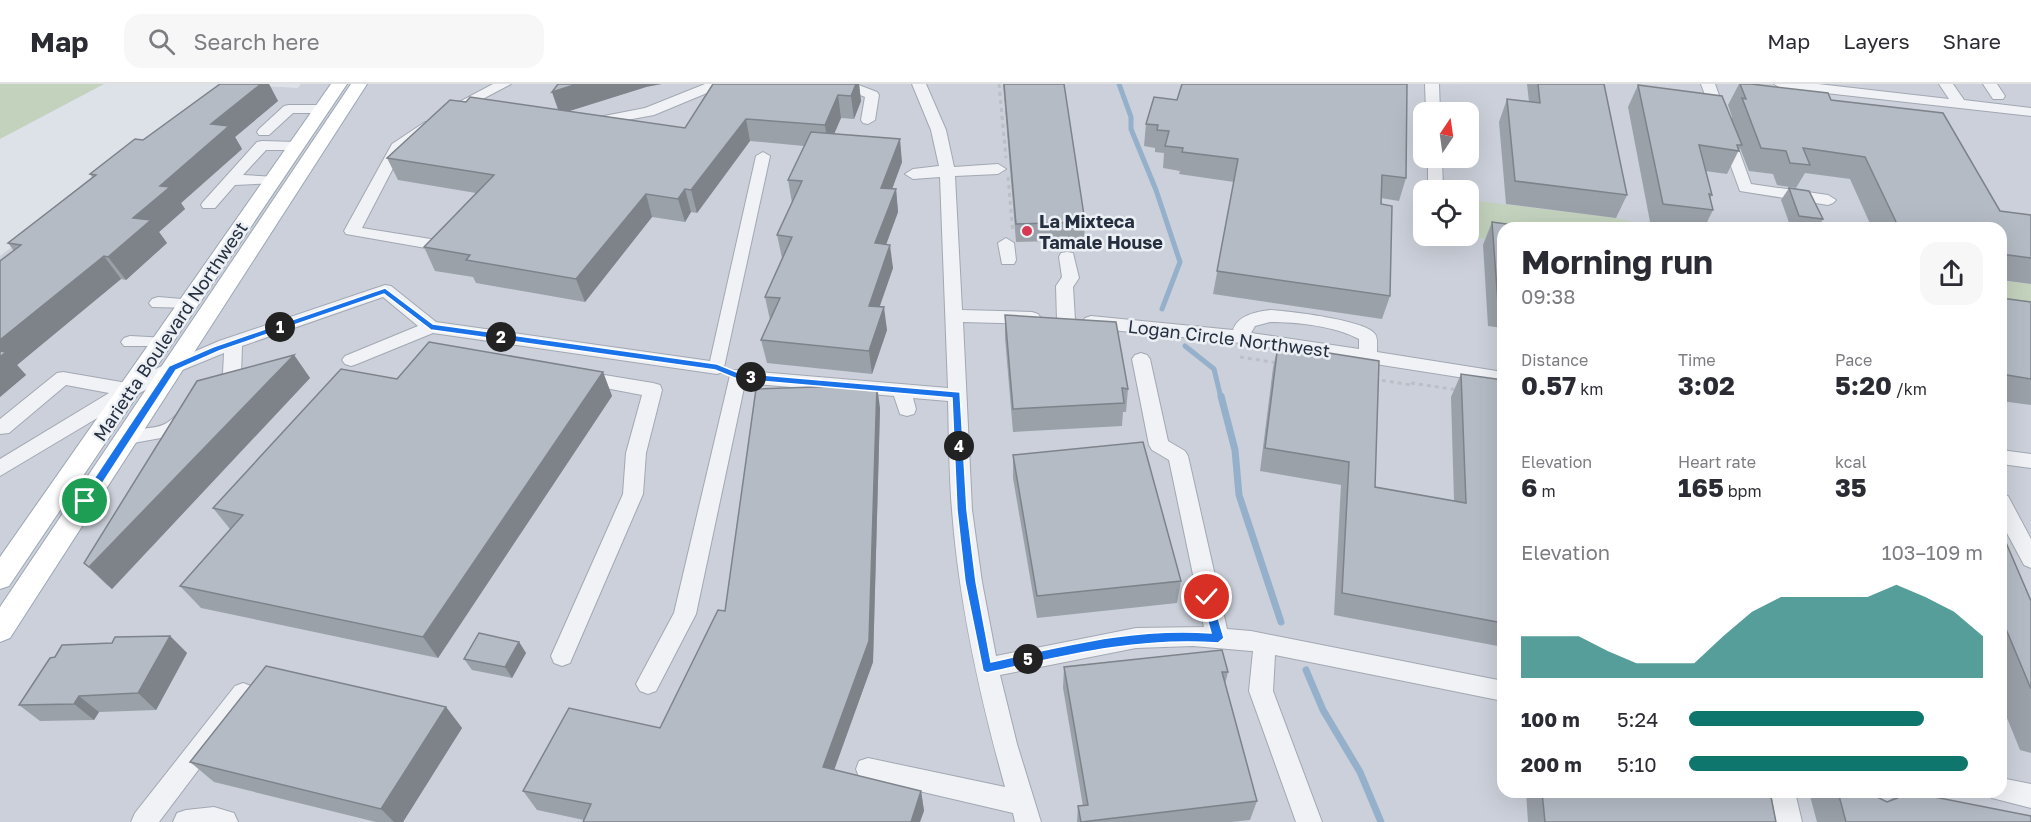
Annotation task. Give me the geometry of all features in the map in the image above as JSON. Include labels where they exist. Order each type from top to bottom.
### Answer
[{"type":"main road","name":"Marietta Boulevard Northwest","points":[[0,578],[339,84]]},
{"type":"main road","points":[[0,630],[359,84]]},
{"type":"street","points":[[444,246],[352,231],[397,147],[436,118],[504,84]]},
{"type":"street","points":[[582,123],[603,122],[649,112],[717,84],[725,84]]},
{"type":"street","points":[[767,84],[855,88],[872,95],[868,120]]},
{"type":"street","points":[[919,84],[934,115],[945,153],[947,171],[962,510],[971,582],[987,668],[1025,813]]},
{"type":"street","points":[[1431,84],[1432,102]]},
{"type":"street","points":[[1708,84],[1710,106],[1744,188],[1828,200]]},
{"type":"street","points":[[1781,84],[1887,100],[2031,112]]},
{"type":"street","points":[[1946,84],[1969,108]]},
{"type":"street","points":[[1817,88],[1825,104]]},
{"type":"street","points":[[458,107],[480,111]]},
{"type":"street","points":[[264,132],[290,109],[321,109]]},
{"type":"street","points":[[209,205],[262,146],[296,146]]},
{"type":"street","points":[[717,368],[763,156]]},
{"type":"street","points":[[913,174],[998,168]]},
{"type":"street","points":[[231,180],[273,180]]},
{"type":"street","points":[[1066,320],[1064,286],[1071,278],[1067,257]]},
{"type":"street","points":[[0,469],[129,390],[173,368],[233,343],[385,290],[431,327]]},
{"type":"street","points":[[158,303],[188,304]]},
{"type":"street","name":"Logan Circle Northwest","points":[[954,316],[1066,320],[1241,345],[1368,357],[1411,378],[1457,364],[1497,376]]},
{"type":"street","points":[[1241,345],[1243,326],[1267,316],[1357,330],[1368,336],[1368,357]]},
{"type":"street","points":[[426,349],[431,327]]},
{"type":"street","points":[[351,360],[431,327],[717,368],[737,376],[957,395]]},
{"type":"street","points":[[129,342],[162,342]]},
{"type":"street","points":[[128,437],[170,430],[201,403],[232,375],[233,343]]},
{"type":"street","points":[[1141,359],[1159,445],[1178,456],[1194,520],[1207,597],[1218,638]]},
{"type":"street","points":[[562,374],[653,390],[636,453],[633,494],[562,656]]},
{"type":"street","points":[[648,684],[685,614],[737,376]]},
{"type":"street","points":[[2,428],[63,378],[129,390]]},
{"type":"street","points":[[901,389],[907,409]]},
{"type":"street","points":[[2007,458],[2031,461]]},
{"type":"street","points":[[2007,513],[2031,559]]},
{"type":"street","points":[[987,668],[1094,645],[1136,639],[1193,636],[1265,644],[1497,690]]},
{"type":"street","points":[[1265,644],[1261,692],[1309,822]]},
{"type":"street","points":[[144,822],[243,693]]},
{"type":"street","points":[[868,770],[1025,813]]},
{"type":"street","points":[[2007,791],[2031,796]]},
{"type":"street","points":[[1784,798],[1790,822]]},
{"type":"street","points":[[186,822],[214,819],[225,822]]},
{"type":"path","points":[[1241,345],[1286,365]]},
{"type":"path","points":[[1365,378],[1411,378],[1461,391]]},
{"type":"shaded area","points":[[229,84],[298,88],[301,84],[2031,84],[2031,822],[0,822],[0,256]]},
{"type":"green space","points":[[0,84],[104,84],[0,139]]},
{"type":"green space","points":[[1479,201],[1634,222],[1497,222],[1497,240],[1479,238]]},
{"type":"green space","points":[[2007,281],[2031,284],[2031,317],[2007,314]]},
{"type":"building","points":[[220,84],[261,84],[211,124],[229,126],[160,186],[170,187],[133,218],[151,220],[108,257],[104,256],[0,340],[0,261],[21,245],[8,243],[96,175],[90,174],[135,139],[143,140]]},
{"type":"building","points":[[558,84],[577,84],[552,92]]},
{"type":"building","points":[[713,84],[856,84],[851,96],[838,95],[825,125],[746,119],[691,190],[685,189],[678,199],[646,194],[576,279],[466,260],[470,255],[424,247],[494,175],[387,158],[450,100],[466,102],[470,97],[685,128]]},
{"type":"building","points":[[1004,84],[1064,84],[1085,222],[1016,224]]},
{"type":"building","points":[[1182,84],[1407,84],[1406,178],[1382,175],[1381,204],[1392,206],[1390,296],[1217,271],[1238,159],[1182,152],[1183,148],[1165,146],[1169,131],[1157,130],[1158,125],[1146,124],[1154,97],[1177,100]]},
{"type":"building","points":[[1538,84],[1604,84],[1627,195],[1515,181],[1507,99],[1540,103]]},
{"type":"building","points":[[1740,84],[1828,93],[1831,100],[1943,113],[2000,211],[2031,215],[2031,258],[2007,255],[2007,222],[1896,222],[1865,157],[1803,148],[1810,165],[1790,163],[1786,151],[1761,148],[1742,98],[1746,99]]},
{"type":"building","points":[[1638,85],[1722,96],[1742,145],[1737,145],[1739,151],[1699,145],[1712,195],[1709,194],[1713,210],[1663,204]]},
{"type":"building","points":[[811,132],[900,139],[881,188],[896,189],[875,243],[890,245],[869,306],[884,307],[869,351],[761,340],[780,298],[765,297],[792,237],[777,235],[802,181],[788,180]]},
{"type":"building","points":[[1789,188],[1809,191],[1823,219],[1799,216]]},
{"type":"building","points":[[1492,222],[1497,223],[1497,290]]},
{"type":"building","points":[[2007,299],[2031,302],[2031,379],[2007,375]]},
{"type":"building","points":[[1005,315],[1116,322],[1128,389],[1122,388],[1124,403],[1013,409]]},
{"type":"building","points":[[429,342],[603,372],[423,637],[180,586],[243,515],[213,508],[341,369],[397,379]]},
{"type":"building","points":[[1278,345],[1379,361],[1375,487],[1466,503],[1461,374],[1497,379],[1497,622],[1342,593],[1349,462],[1265,448]]},
{"type":"building","points":[[294,355],[89,567],[84,563],[197,381]]},
{"type":"building","points":[[877,385],[869,641],[823,767],[921,791],[911,822],[583,822],[591,804],[523,791],[569,708],[660,728],[718,610],[725,611],[756,389]]},
{"type":"building","points":[[1143,442],[1181,581],[1037,596],[1013,455]]},
{"type":"building","points":[[2007,545],[2031,601],[2031,689],[2007,631]]},
{"type":"building","points":[[479,633],[519,642],[505,667],[464,659]]},
{"type":"building","points":[[170,636],[138,693],[79,696],[74,704],[19,705],[50,658],[55,657],[62,645],[112,643],[115,637]]},
{"type":"building","points":[[1222,650],[1228,672],[1222,672],[1257,801],[1081,822],[1078,806],[1088,805],[1064,667]]},
{"type":"building","points":[[266,666],[446,707],[381,809],[190,762]]},
{"type":"building","points":[[1543,798],[1771,798],[1776,822],[1545,822]]},
{"type":"building","points":[[1840,798],[1879,798],[1887,802],[1898,798],[1940,798],[2031,816],[2031,822],[1846,822]]},
{"type":"waterway","points":[[1119,84],[1131,117],[1131,129],[1156,190],[1180,262],[1162,309]]},
{"type":"waterway","points":[[1185,346],[1214,369],[1221,398]]},
{"type":"waterway","points":[[1221,396],[1235,450],[1239,495],[1281,622]]},
{"type":"waterway","points":[[1306,670],[1323,710],[1360,772],[1381,822]]},
{"type":"place","name":"La Mixteca Tamale House","points":[[1027,231]]},
{"type":"route","points":[[85,501],[173,368],[216,349],[385,290],[431,327],[717,368],[737,376],[957,395],[962,510],[971,582],[987,668],[1094,645],[1136,639],[1193,636],[1218,638],[1207,597]]}]
